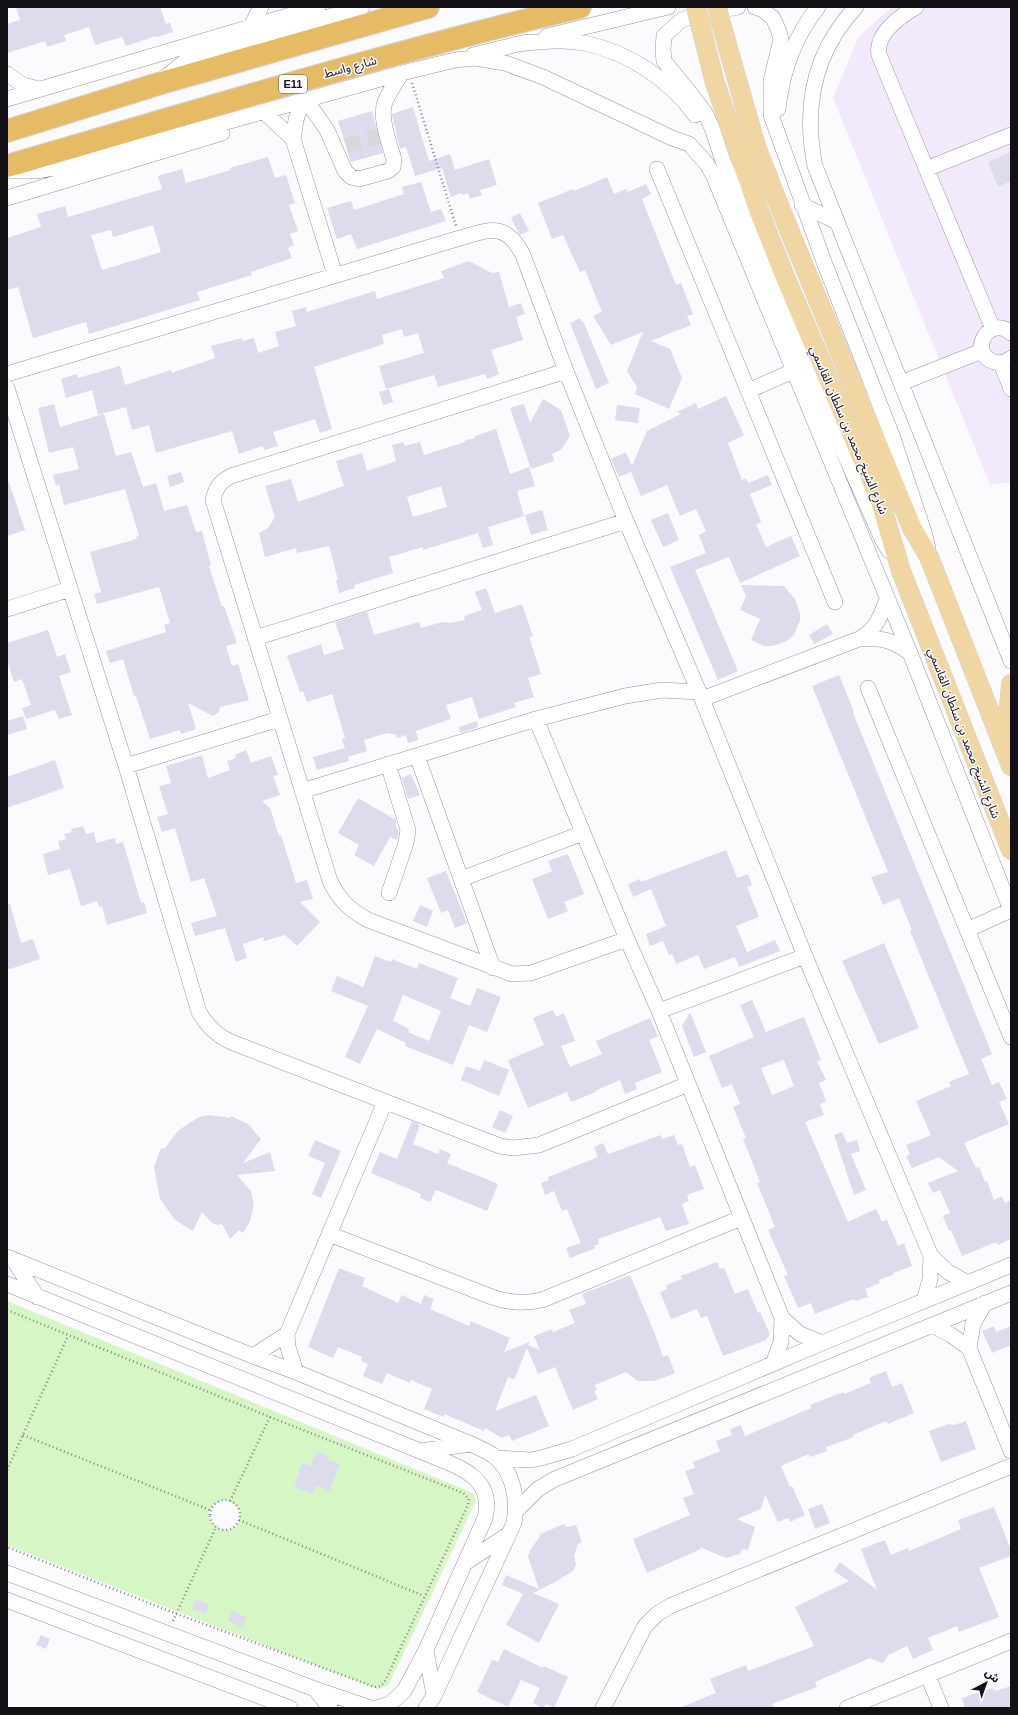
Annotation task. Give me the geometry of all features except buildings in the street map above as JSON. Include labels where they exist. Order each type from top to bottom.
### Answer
[{"type":"highway","points":[[7,131],[158,84],[428,7]]},
{"type":"highway","name":"شارع واسط","points":[[7,166],[316,77],[516,22],[580,7]]},
{"type":"main road","name":"شارع الشيخ محمد بن سلطان القاسمي","points":[[718,14],[756,146],[778,203],[912,528],[929,557],[1011,766]]},
{"type":"main road","name":"شارع الشيخ محمد بن سلطان القاسمي","points":[[698,16],[715,84],[759,211],[880,500],[901,571],[1011,850]]},
{"type":"main road","points":[[1011,684],[1008,740],[1011,766]]},
{"type":"street","points":[[251,26],[261,7]]},
{"type":"street","points":[[286,7],[301,12]]},
{"type":"street","points":[[7,99],[318,7]]},
{"type":"street","points":[[158,84],[183,63],[204,54],[362,7]]},
{"type":"street","points":[[7,171],[36,171],[76,164],[406,72],[668,7]]},
{"type":"street","points":[[738,7],[694,16],[680,21],[664,36],[664,61],[690,93],[704,113],[712,128],[723,161],[825,410],[883,541],[901,571]]},
{"type":"street","points":[[755,7],[763,10],[773,18],[781,39],[771,81],[770,95],[771,115],[777,134],[802,205],[893,438],[924,532],[929,557]]},
{"type":"street","points":[[777,134],[780,95],[786,67],[801,32],[818,7]]},
{"type":"street","points":[[856,7],[836,32],[826,49],[815,80],[810,106],[810,133],[815,166],[836,222],[902,383],[1005,629],[1011,661]]},
{"type":"street","points":[[916,7],[900,17],[884,33],[878,49],[879,55],[993,329]]},
{"type":"street","points":[[516,44],[556,41],[583,43],[624,56],[659,78],[690,108],[704,128],[723,161]]},
{"type":"street","points":[[455,60],[475,58],[491,60],[543,77],[672,138],[689,144],[707,164],[714,177],[910,653],[1011,910],[967,930]]},
{"type":"street","points":[[304,101],[341,147],[346,171],[351,177],[359,179],[388,171],[394,164],[383,135],[384,106],[387,97],[406,72]]},
{"type":"street","points":[[7,74],[23,85],[39,89]]},
{"type":"street","points":[[304,101],[296,120],[293,139],[335,275]]},
{"type":"street","points":[[264,112],[293,139]]},
{"type":"street","points":[[7,198],[220,135],[231,129],[245,117]]},
{"type":"street","points":[[926,169],[1011,135]]},
{"type":"street","points":[[657,169],[835,602]]},
{"type":"street","points":[[802,205],[836,222]]},
{"type":"street","points":[[7,374],[460,238],[492,230],[501,231],[518,245],[566,371],[626,521],[700,695],[805,956],[931,1256],[948,1272],[968,1283]]},
{"type":"street","points":[[1011,333],[1004,329],[993,329],[984,335],[981,345],[984,355],[992,362],[1008,362],[1011,389]]},
{"type":"street","points":[[793,371],[796,341]]},
{"type":"street","points":[[902,383],[982,351]]},
{"type":"street","points":[[566,371],[231,476],[222,481],[215,489],[213,500],[330,881],[336,894],[345,905],[355,913],[368,920],[512,974],[532,973],[627,939]]},
{"type":"street","points":[[748,391],[793,371]]},
{"type":"street","points":[[7,388],[126,766],[199,1012],[204,1022],[220,1037],[500,1146],[526,1148],[551,1140],[688,1084]]},
{"type":"street","points":[[255,638],[626,521]]},
{"type":"street","points":[[7,609],[70,590]]},
{"type":"street","points":[[302,791],[536,719],[643,692],[662,690],[700,695],[859,639],[869,633],[876,625],[887,599]]},
{"type":"street","points":[[859,639],[873,638],[895,642],[910,653]]},
{"type":"street","points":[[868,688],[1011,1037]]},
{"type":"street","points":[[126,766],[279,719]]},
{"type":"street","points":[[536,719],[627,939],[659,1011],[782,1318],[781,1342],[773,1364]]},
{"type":"street","points":[[416,756],[493,968]]},
{"type":"street","points":[[388,764],[408,830],[406,843],[389,893]]},
{"type":"street","points":[[461,879],[583,833]]},
{"type":"street","points":[[659,1011],[805,956]]},
{"type":"street","points":[[296,1372],[288,1347],[286,1334],[385,1102]]},
{"type":"street","points":[[329,1234],[492,1297],[516,1303],[542,1300],[741,1218]]},
{"type":"street","points":[[924,1301],[930,1279],[931,1256]]},
{"type":"street","points":[[10,1258],[37,1297]]},
{"type":"street","points":[[10,1258],[296,1372],[471,1444],[496,1458],[506,1469],[515,1496],[516,1511],[510,1534],[430,1702]]},
{"type":"street","points":[[496,1458],[531,1460],[572,1449],[1011,1265]]},
{"type":"street","points":[[7,1284],[420,1451],[468,1472],[481,1484],[485,1492],[487,1509],[485,1518],[426,1650],[404,1691],[390,1704],[377,1708]]},
{"type":"street","points":[[516,1511],[546,1483],[1011,1293]]},
{"type":"street","points":[[985,1303],[973,1324],[969,1348],[1011,1451]]},
{"type":"street","points":[[782,1318],[800,1334],[822,1343]]},
{"type":"street","points":[[932,1325],[951,1335],[969,1348]]},
{"type":"street","points":[[254,1356],[286,1334]]},
{"type":"street","points":[[420,1451],[471,1444]]},
{"type":"street","points":[[572,1449],[572,1460],[576,1471]]},
{"type":"street","points":[[603,1708],[645,1626],[657,1614],[670,1606],[1011,1466]]},
{"type":"street","points":[[465,1563],[510,1534]]},
{"type":"street","points":[[7,1572],[315,1689],[371,1708]]},
{"type":"street","points":[[7,1600],[290,1708]]},
{"type":"street","points":[[847,1708],[1011,1641]]},
{"type":"street","points":[[426,1650],[430,1702]]},
{"type":"street","points":[[928,1676],[941,1708]]},
{"type":"street","points":[[315,1689],[330,1708]]},
{"type":"path","points":[[406,72],[460,238]]},
{"type":"path","points":[[7,1310],[68,1336],[467,1495],[469,1499],[468,1505],[385,1681],[381,1686],[376,1688],[177,1614],[7,1546]]},
{"type":"path","points":[[7,1470],[68,1336]]},
{"type":"path","points":[[230,1501],[270,1417]]},
{"type":"path","points":[[23,1436],[210,1510]]},
{"type":"path","points":[[222,1500],[230,1501],[239,1509],[239,1520],[235,1526],[229,1530],[222,1530],[212,1523],[210,1510],[215,1504],[222,1500]]},
{"type":"path","points":[[239,1520],[424,1596]]},
{"type":"path","points":[[152,1627],[157,1617],[172,1623],[216,1527]]},
{"type":"shaded area","points":[[892,7],[1011,7],[1011,482],[990,485],[833,98],[859,36]]},
{"type":"green space","points":[[7,1301],[473,1493],[476,1501],[388,1686],[377,1689],[7,1545]],"holes":[[[316,1451],[328,1455],[327,1459],[340,1464],[330,1491],[316,1486],[313,1494],[294,1487],[302,1464],[311,1466]],[[222,1500],[230,1501],[239,1509],[239,1521],[234,1528],[227,1530],[218,1527],[212,1522],[209,1515],[211,1508]]]},
{"type":"tunnel","points":[[346,146],[379,136]]}]
